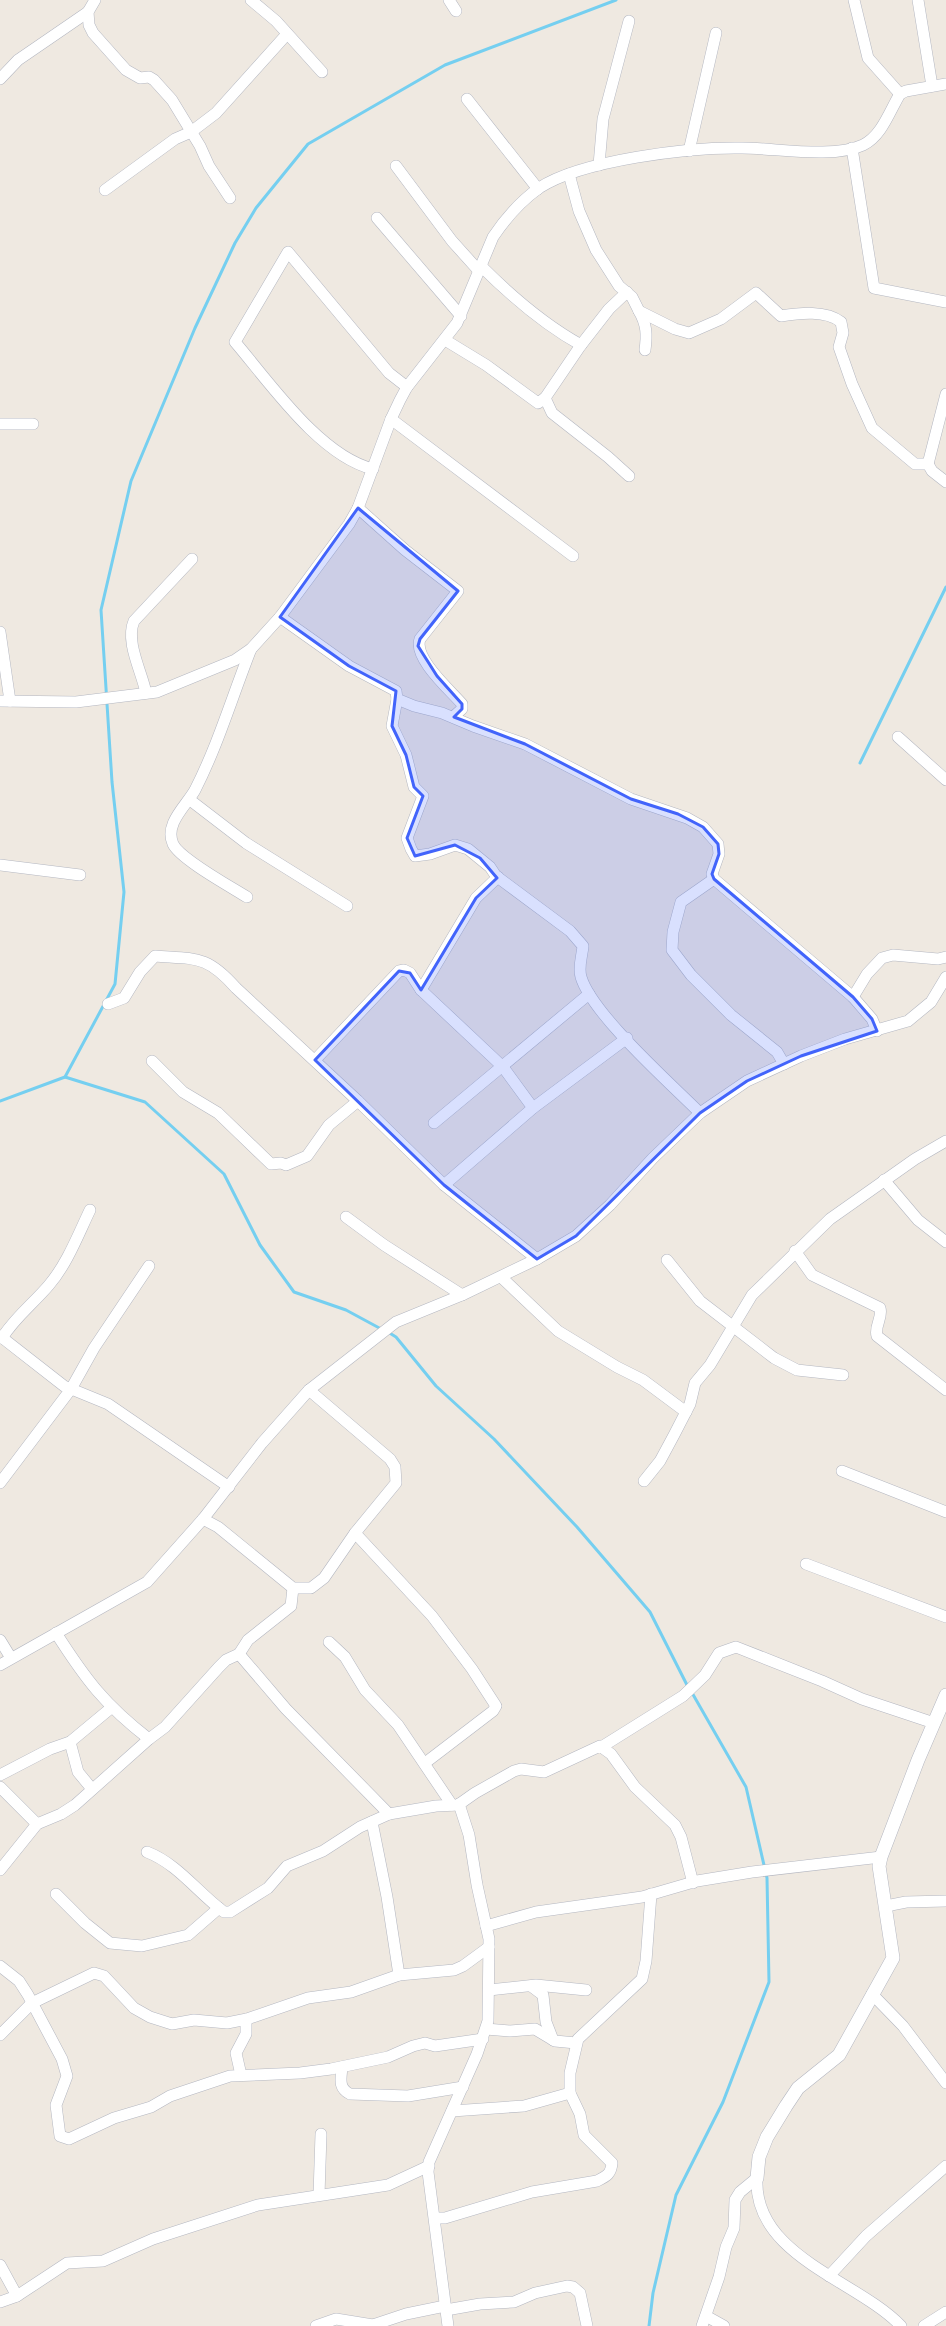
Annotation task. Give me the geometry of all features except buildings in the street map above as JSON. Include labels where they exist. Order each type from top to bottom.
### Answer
[{"type":"street","points":[[0,79],[18,60],[88,12],[95,0]]},
{"type":"street","points":[[251,0],[276,21],[322,72]]},
{"type":"street","points":[[449,0],[456,11]]},
{"type":"street","points":[[854,0],[868,58],[900,94]]},
{"type":"street","points":[[918,0],[932,86]]},
{"type":"street","points":[[88,12],[89,25],[104,48],[132,74],[140,78],[149,77],[154,80],[177,107],[209,166],[230,198]]},
{"type":"street","points":[[599,165],[603,119],[629,21]]},
{"type":"street","points":[[689,151],[716,33]]},
{"type":"street","points":[[105,190],[175,139],[191,132],[216,113],[287,34]]},
{"type":"street","points":[[0,632],[5,701],[76,702],[157,692],[180,684],[235,660],[251,648],[280,617],[322,562],[358,508],[391,419],[407,387],[445,340],[461,316],[480,269],[500,228],[512,212],[538,189],[569,174],[599,165],[668,153],[742,148],[824,151],[852,148],[863,145],[872,139],[900,94],[946,84]]},
{"type":"street","points":[[467,99],[538,189]]},
{"type":"street","points":[[852,148],[874,288],[946,302]]},
{"type":"street","points":[[396,166],[452,241],[480,269],[537,317],[581,345]]},
{"type":"street","points":[[569,174],[579,211],[588,234],[619,286],[632,297],[645,323],[647,335],[645,350]]},
{"type":"street","points":[[377,218],[461,316]]},
{"type":"street","points":[[373,469],[357,465],[326,443],[290,408],[234,342],[288,252],[389,373],[407,387]]},
{"type":"street","points":[[445,340],[486,365],[538,403],[545,398],[581,345],[609,309],[627,292]]},
{"type":"street","points":[[639,311],[675,330],[689,333],[720,319],[756,293],[781,316],[796,314],[832,315],[841,322],[843,333],[839,347],[852,384],[872,428],[915,464],[928,464]]},
{"type":"street","points":[[946,394],[928,464],[932,471],[946,482]]},
{"type":"street","points":[[545,398],[552,413],[608,457],[629,476]]},
{"type":"street","points":[[391,419],[573,556]]},
{"type":"street","points":[[0,424],[33,424]]},
{"type":"street","points":[[358,508],[404,550],[458,591],[420,639],[418,646],[422,655],[437,676],[462,704],[462,709],[453,717]]},
{"type":"street","points":[[146,693],[132,640],[132,628],[134,621],[192,559]]},
{"type":"street","points":[[280,617],[349,666],[396,691],[397,699],[392,726],[406,755],[414,787],[423,796],[407,838],[415,856],[436,852],[455,845],[468,849],[490,867],[498,877],[570,931],[583,946],[580,966],[581,976],[589,994],[627,1038],[700,1113]]},
{"type":"street","points":[[247,897],[181,854],[173,844],[173,822],[190,800],[216,747],[228,715],[234,691],[251,648]]},
{"type":"street","points":[[397,699],[414,706],[453,717],[473,726],[525,744],[631,799],[678,814],[703,827],[718,844],[719,854],[712,874],[714,879],[853,997],[872,1019],[877,1031]]},
{"type":"street","points":[[898,737],[946,780]]},
{"type":"street","points":[[190,800],[246,843],[347,906]]},
{"type":"street","points":[[0,865],[80,875]]},
{"type":"street","points":[[421,990],[476,898],[498,877]]},
{"type":"street","points":[[714,879],[681,902],[673,932],[672,950],[690,975],[731,1015],[777,1052],[784,1064]]},
{"type":"street","points":[[853,997],[868,974],[882,958],[893,955],[938,959],[946,957]]},
{"type":"street","points":[[108,1004],[124,998],[140,972],[155,956],[197,959],[220,970],[236,988],[315,1060],[444,1185],[537,1259]]},
{"type":"street","points":[[315,1060],[399,971],[404,970],[410,973],[421,990],[503,1067],[533,1108]]},
{"type":"street","points":[[0,1665],[56,1632],[147,1582],[203,1519],[262,1443],[309,1390],[396,1322],[462,1295],[500,1277],[537,1259],[576,1236],[599,1215],[700,1113],[747,1081],[784,1064],[846,1039],[908,1021],[931,1002],[946,977]]},
{"type":"street","points":[[434,1123],[589,994]]},
{"type":"street","points":[[444,1185],[533,1108],[627,1038]]},
{"type":"street","points":[[152,1061],[183,1092],[218,1113],[271,1164],[281,1163],[286,1165],[307,1156],[329,1125],[358,1101]]},
{"type":"street","points":[[644,1480],[660,1461],[686,1412],[690,1404],[695,1383],[710,1365],[752,1294],[830,1219],[884,1180],[946,1141]]},
{"type":"street","points":[[884,1180],[918,1220],[946,1242]]},
{"type":"street","points":[[90,1210],[69,1253],[49,1285],[17,1316],[1,1337],[71,1389],[108,1404],[229,1487]]},
{"type":"street","points":[[346,1217],[384,1245],[462,1295]]},
{"type":"street","points":[[795,1252],[812,1275],[880,1308],[882,1313],[876,1331],[877,1336],[946,1390]]},
{"type":"street","points":[[668,1260],[700,1301],[774,1358],[797,1370],[843,1375]]},
{"type":"street","points":[[0,1483],[71,1389],[94,1348],[149,1266]]},
{"type":"street","points":[[500,1277],[558,1331],[617,1367],[643,1380],[686,1412]]},
{"type":"street","points":[[203,1519],[218,1527],[294,1588],[311,1588],[318,1584],[355,1533],[396,1483],[394,1467],[382,1450],[309,1390]]},
{"type":"street","points":[[842,1471],[946,1512]]},
{"type":"street","points":[[355,1533],[432,1616],[480,1680],[496,1706],[493,1711],[425,1763]]},
{"type":"street","points":[[806,1564],[946,1617]]},
{"type":"street","points":[[0,1870],[37,1824],[61,1814],[75,1805],[149,1739],[165,1728],[226,1660],[239,1654],[248,1640],[291,1606],[294,1588]]},
{"type":"street","points":[[56,1632],[91,1686],[111,1708],[149,1739]]},
{"type":"street","points":[[0,1640],[11,1658]]},
{"type":"street","points":[[329,1642],[345,1657],[365,1690],[398,1725],[456,1805],[469,1835],[486,1926],[489,1947],[488,2021],[463,2087],[429,2166],[448,2326]]},
{"type":"street","points":[[147,1852],[162,1858],[224,1912],[230,1912],[268,1888],[287,1866],[323,1851],[372,1822],[389,1814],[456,1805],[474,1793],[514,1771],[544,1772],[586,1752],[603,1746],[683,1696],[705,1675],[719,1653],[736,1648],[822,1681],[862,1699],[934,1723]]},
{"type":"street","points":[[239,1654],[286,1709],[389,1814]]},
{"type":"street","points":[[901,2326],[875,2304],[829,2276],[783,2242],[763,2210],[756,2190],[762,2150],[786,2106],[798,2088],[839,2056],[893,1958],[879,1866],[881,1857],[946,1695]]},
{"type":"street","points":[[0,1775],[50,1749],[70,1742],[111,1708]]},
{"type":"street","points":[[70,1742],[78,1772],[92,1789]]},
{"type":"street","points":[[603,1746],[611,1754],[635,1787],[675,1825],[681,1837],[693,1882]]},
{"type":"street","points":[[0,1787],[37,1824]]},
{"type":"street","points":[[372,1822],[387,1897],[398,1975]]},
{"type":"street","points":[[486,1926],[536,1912],[651,1894],[693,1882],[752,1872],[881,1857]]},
{"type":"street","points":[[56,1894],[85,1923],[110,1943],[142,1946],[188,1935],[219,1908]]},
{"type":"street","points":[[435,2218],[445,2218],[532,2192],[583,2184],[607,2176],[611,2171],[612,2163],[584,2135],[580,2114],[570,2093],[570,2072],[576,2043],[584,2032],[642,1979],[646,1961],[651,1894]]},
{"type":"street","points":[[886,1906],[906,1902],[946,1901]]},
{"type":"street","points":[[0,2035],[32,2003],[94,1973],[107,1979],[134,2008],[157,2019],[172,2024],[194,2020],[228,2023],[246,2020],[300,2000],[351,1992],[398,1975],[454,1970],[463,1966],[489,1947]]},
{"type":"street","points":[[0,1966],[19,1981],[62,2060],[67,2076],[56,2105],[60,2136],[69,2139],[114,2118],[151,2107],[170,2096],[230,2076],[300,2073],[342,2067],[388,2057],[413,2046],[425,2043],[435,2046],[484,2034],[535,2029],[552,2040],[576,2043]]},
{"type":"street","points":[[531,1986],[543,1995],[546,2022],[552,2040]]},
{"type":"street","points":[[489,1990],[531,1986],[586,1990]]},
{"type":"street","points":[[872,1994],[903,2026],[946,2084]]},
{"type":"street","points":[[241,2075],[236,2053],[246,2034],[246,2020]]},
{"type":"street","points":[[342,2067],[340,2086],[342,2090],[350,2094],[408,2096],[463,2087]]},
{"type":"street","points":[[452,2110],[524,2106],[570,2093]]},
{"type":"street","points":[[319,2195],[321,2134]]},
{"type":"street","points":[[0,2302],[17,2296],[67,2263],[103,2261],[154,2239],[258,2205],[388,2185],[429,2166]]},
{"type":"street","points":[[829,2276],[866,2236],[946,2166]]},
{"type":"street","points":[[724,2326],[704,2321],[726,2246],[734,2228],[735,2200],[740,2192],[757,2178]]},
{"type":"street","points":[[0,2265],[17,2296]]},
{"type":"street","points":[[316,2326],[336,2320],[373,2325],[406,2314],[480,2304],[514,2302],[535,2293],[567,2286],[573,2287],[580,2293],[587,2326]]},
{"type":"street","points":[[924,2326],[946,2312]]},
{"type":"highlighted area","points":[[358,508],[458,591],[420,639],[418,646],[437,676],[462,704],[462,709],[454,717],[525,744],[631,799],[678,814],[703,827],[718,844],[719,854],[712,874],[714,879],[853,997],[872,1019],[877,1031],[801,1056],[747,1081],[700,1113],[576,1236],[537,1259],[444,1185],[315,1060],[399,971],[410,973],[421,990],[476,898],[497,878],[480,858],[455,845],[415,856],[407,838],[423,796],[414,787],[406,755],[392,726],[396,691],[349,666],[280,617]]},
{"type":"waterway","points":[[0,1101],[65,1077],[115,984],[124,892],[112,782],[101,610],[131,481],[195,328],[235,243],[256,208],[308,144],[445,65],[616,0]]},
{"type":"waterway","points":[[860,763],[946,587]]},
{"type":"waterway","points":[[65,1077],[145,1102],[224,1174],[260,1245],[294,1292],[346,1310],[383,1330]]},
{"type":"waterway","points":[[388,1332],[396,1337],[436,1386],[494,1439],[577,1527],[650,1612],[688,1687]]},
{"type":"waterway","points":[[649,2326],[653,2293],[676,2195],[723,2102],[769,1982],[767,1878],[746,1787],[691,1691]]}]
